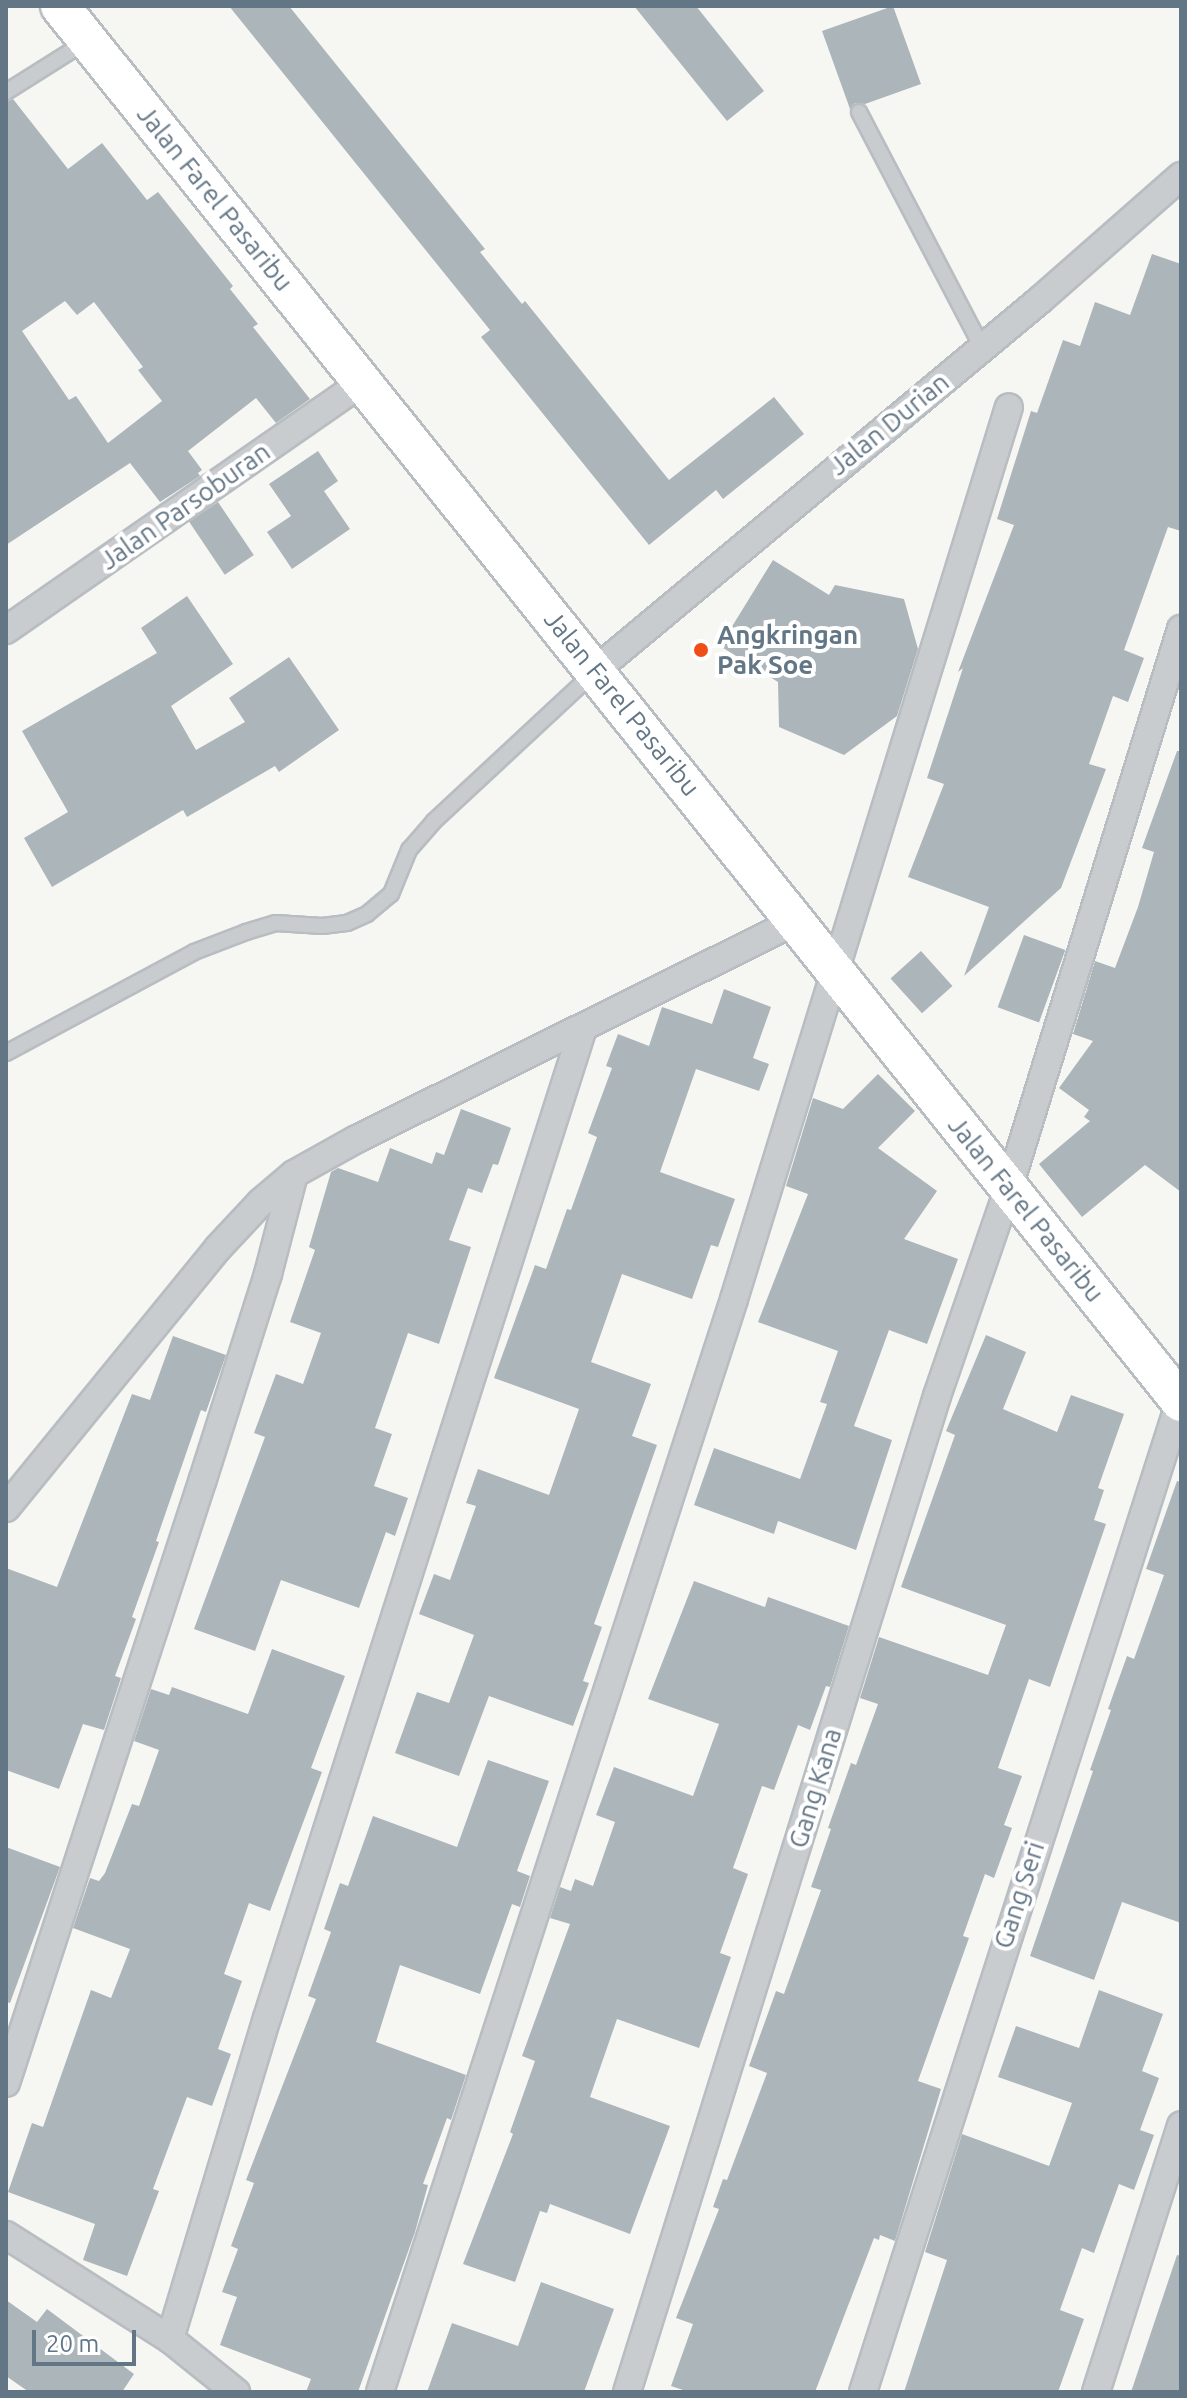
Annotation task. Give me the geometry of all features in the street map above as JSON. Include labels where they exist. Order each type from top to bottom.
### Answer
[{"type":"street","name":"Jalan Farel Pasaribu","points":[[60,6],[1181,1400]]},
{"type":"street","name":"Jalan Durian","points":[[596,670],[1181,176]]},
{"type":"street","name":"Jalan Parsoburan","points":[[6,630],[363,382]]},
{"type":"street","points":[[380,2392],[558,1851],[836,971],[1009,407]]},
{"type":"street","name":"Gang Kana","points":[[627,2392],[932,1411],[1009,1187],[1181,629]]},
{"type":"street","points":[[6,1508],[218,1248],[261,1202],[294,1174],[357,1139],[796,921]]},
{"type":"street","points":[[170,2339],[286,1958],[583,1028]]},
{"type":"street","points":[[6,2083],[268,1274],[294,1174]]},
{"type":"street","name":"Gang Seri","points":[[863,2392],[1181,1400]]},
{"type":"street","points":[[1096,2392],[1181,2125]]},
{"type":"street","points":[[6,2235],[170,2339],[236,2392]]},
{"type":"lane","points":[[6,92],[87,41]]},
{"type":"lane","points":[[859,112],[982,347]]},
{"type":"lane","points":[[6,1053],[194,952],[276,923],[322,926],[347,923],[367,914],[391,894],[409,850],[434,821],[596,670]]},
{"type":"building","points":[[229,6],[289,6],[485,249],[480,252],[522,304],[525,301],[669,480],[774,397],[804,434],[723,499],[716,490],[649,545],[481,337],[490,330]]},
{"type":"building","points":[[634,6],[696,6],[764,91],[727,121]]},
{"type":"building","points":[[893,6],[921,84],[865,104],[855,103],[850,109],[822,31]]},
{"type":"building","points":[[13,99],[68,169],[102,143],[147,200],[158,192],[233,286],[230,289],[258,324],[253,327],[310,399],[276,423],[256,398],[188,451],[202,470],[198,473],[200,476],[160,502],[130,463],[6,545],[6,102]],"holes":[[[65,301],[77,315],[94,302],[143,367],[138,370],[162,401],[108,443],[76,396],[69,400],[22,331]]]},
{"type":"building","points":[[1152,254],[1181,264],[1181,531],[1168,527],[1124,650],[1144,658],[1128,702],[1113,696],[1089,764],[1106,769],[1061,888],[964,976],[989,907],[908,877],[944,784],[927,778],[963,668],[958,672],[1014,525],[997,519],[1031,411],[1037,413],[1063,340],[1080,346],[1095,302],[1130,315]]},
{"type":"building","points":[[318,451],[338,481],[324,491],[350,529],[292,569],[267,532],[291,516],[269,484]]},
{"type":"building","points":[[218,502],[254,555],[225,575],[189,522]]},
{"type":"building","points":[[773,560],[829,595],[835,585],[904,599],[918,649],[897,716],[844,755],[779,727],[778,682],[720,646]]},
{"type":"building","points":[[187,596],[233,664],[171,706],[196,750],[245,722],[229,698],[289,657],[339,730],[279,772],[275,766],[187,817],[183,810],[52,887],[24,838],[68,812],[22,731],[157,653],[141,628]]},
{"type":"building","points":[[1177,751],[1181,751],[1181,1192],[1145,1165],[1082,1217],[1039,1164],[1090,1121],[1084,1117],[1089,1110],[1059,1088],[1093,1041],[1073,1034],[1095,961],[1115,968],[1138,907],[1154,852],[1142,848]]},
{"type":"building","points":[[1024,935],[1065,950],[1039,1022],[998,1007]]},
{"type":"building","points":[[921,951],[952,986],[922,1013],[891,978]]},
{"type":"building","points":[[724,989],[771,1007],[753,1058],[769,1064],[759,1091],[696,1069],[660,1172],[735,1199],[718,1247],[711,1245],[692,1299],[622,1274],[591,1362],[651,1384],[632,1436],[657,1445],[594,1624],[602,1627],[583,1681],[589,1683],[573,1726],[489,1696],[459,1776],[395,1753],[417,1692],[449,1703],[474,1635],[419,1614],[434,1574],[450,1580],[476,1506],[466,1503],[478,1469],[549,1495],[579,1409],[494,1378],[535,1265],[546,1269],[567,1209],[571,1210],[597,1137],[588,1133],[612,1068],[606,1066],[618,1034],[649,1046],[662,1007],[712,1024]]},
{"type":"building","points":[[878,1074],[915,1111],[878,1148],[937,1191],[904,1239],[958,1259],[927,1344],[889,1330],[854,1426],[892,1440],[856,1550],[778,1521],[774,1534],[694,1505],[714,1448],[800,1479],[827,1404],[820,1402],[838,1351],[758,1322],[808,1194],[786,1186],[813,1098],[843,1109]]},
{"type":"building","points":[[461,1109],[511,1128],[498,1165],[493,1164],[482,1193],[468,1188],[449,1240],[471,1247],[439,1344],[408,1333],[375,1428],[392,1434],[374,1486],[408,1498],[395,1536],[386,1532],[359,1608],[281,1580],[255,1651],[194,1629],[265,1437],[254,1433],[276,1374],[303,1384],[321,1333],[290,1322],[315,1250],[309,1247],[331,1172],[338,1168],[378,1182],[390,1148],[432,1164],[436,1152],[444,1155]]},
{"type":"building","points":[[986,1335],[1026,1352],[1003,1409],[1057,1432],[1071,1395],[1124,1414],[1098,1488],[1104,1490],[1094,1520],[1106,1524],[1050,1687],[1029,1679],[998,1768],[1022,1776],[1004,1825],[1012,1828],[994,1878],[985,1874],[963,1936],[969,1938],[918,2081],[941,2089],[895,2241],[880,2235],[879,2240],[874,2238],[815,2392],[689,2392],[671,2386],[693,2324],[676,2318],[719,2209],[713,2207],[723,2179],[727,2180],[767,2073],[749,2066],[776,1991],[784,1994],[821,1890],[811,1887],[831,1829],[828,1828],[851,1763],[856,1765],[878,1704],[860,1698],[879,1637],[988,1675],[1006,1625],[901,1587],[955,1435],[946,1431]]},
{"type":"building","points":[[173,1336],[226,1355],[206,1412],[201,1410],[156,1541],[159,1542],[132,1617],[136,1619],[115,1676],[121,1678],[104,1730],[83,1724],[59,1789],[6,1770],[6,1568],[57,1587],[132,1394],[150,1400]]},
{"type":"building","points":[[1177,1481],[1181,1482],[1181,1923],[1122,1902],[1094,1980],[1030,1956],[1093,1771],[1090,1770],[1111,1710],[1108,1709],[1127,1656],[1134,1659],[1164,1575],[1146,1569]]},
{"type":"building","points":[[694,1581],[765,1607],[768,1597],[849,1626],[830,1687],[826,1686],[810,1730],[798,1725],[774,1790],[762,1786],[733,1868],[748,1874],[720,1953],[731,1957],[699,2048],[617,2019],[590,2097],[670,2126],[630,2234],[550,2204],[547,2213],[540,2211],[515,2282],[463,2264],[513,2134],[510,2132],[535,2061],[522,2056],[570,1924],[550,1918],[560,1887],[571,1891],[575,1879],[593,1886],[615,1822],[596,1815],[614,1767],[693,1796],[719,1724],[648,1699]]},
{"type":"building","points":[[272,1649],[345,1676],[311,1768],[322,1772],[270,1911],[249,1903],[224,1974],[242,1981],[218,2049],[231,2054],[212,2106],[187,2097],[153,2189],[159,2191],[127,2276],[83,2260],[95,2224],[8,2192],[32,2123],[43,2127],[91,1990],[111,1998],[130,1949],[73,1928],[90,1878],[99,1881],[105,1873],[132,1804],[139,1806],[159,1750],[134,1741],[151,1689],[169,1695],[172,1687],[248,1714]]},
{"type":"building","points":[[488,1760],[549,1781],[517,1871],[530,1876],[520,1907],[512,1904],[480,1994],[400,1965],[376,2042],[466,2075],[451,2120],[447,2118],[423,2184],[428,2185],[415,2232],[358,2392],[306,2392],[311,2379],[220,2345],[237,2297],[222,2292],[238,2249],[231,2246],[254,2183],[246,2180],[316,1999],[308,1996],[331,1932],[324,1929],[340,1883],[348,1886],[373,1816],[457,1847]]},
{"type":"building","points":[[6,1847],[60,1867],[10,2003],[6,2002]]},
{"type":"building","points":[[1099,1990],[1163,2014],[1142,2071],[1159,2078],[1140,2130],[1154,2135],[1134,2190],[1119,2184],[1094,2253],[1082,2248],[1060,2310],[1084,2319],[1058,2392],[904,2392],[947,2260],[925,2252],[962,2134],[1049,2166],[1072,2103],[998,2077],[1016,2026],[1079,2048]]},
{"type":"building","points":[[1177,2255],[1181,2256],[1181,2392],[1131,2392]]},
{"type":"building","points":[[541,2282],[614,2309],[584,2392],[427,2392],[452,2323],[518,2346]]},
{"type":"building","points":[[6,2300],[37,2322],[47,2309],[134,2374],[122,2392],[29,2392],[6,2376]]},
{"type":"place","name":"Angkringan Pak Soe","points":[[701,650]]}]
